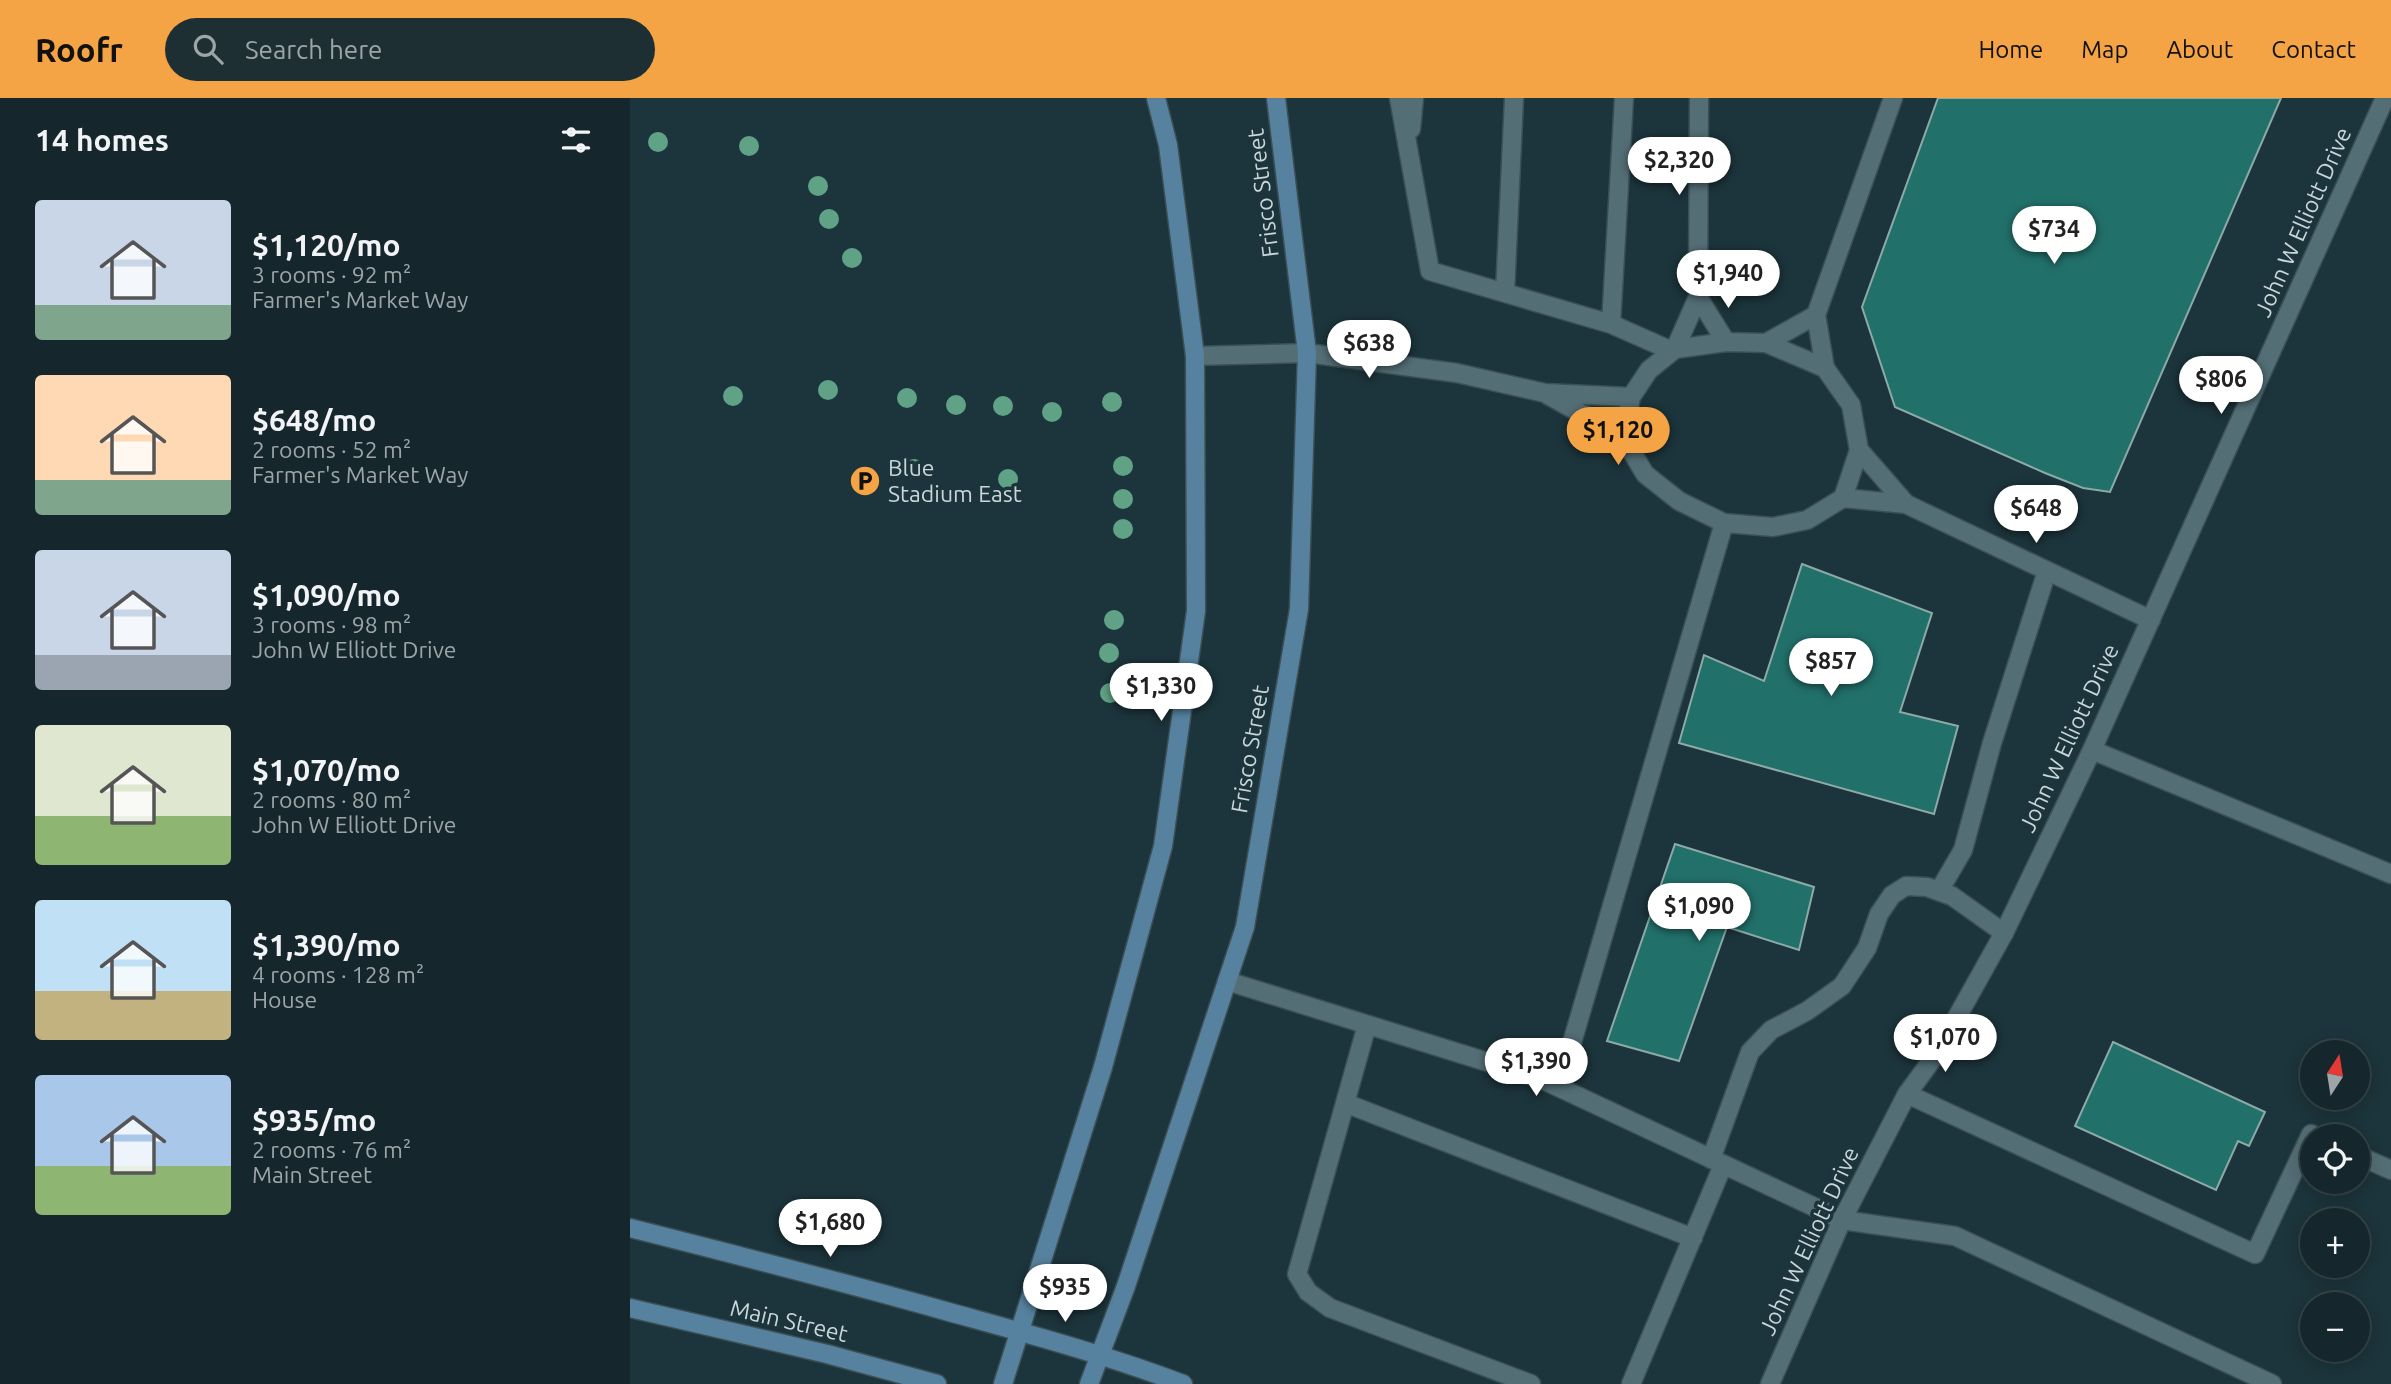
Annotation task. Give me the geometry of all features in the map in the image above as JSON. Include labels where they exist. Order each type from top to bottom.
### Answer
[{"type":"street","points":[[1003,1384],[1104,1067],[1163,846],[1196,611],[1195,356],[1168,145],[1156,98]]},
{"type":"street","name":"Frisco Street","points":[[1088,1384],[1126,1286],[1245,927],[1299,609],[1307,353],[1276,98]]},
{"type":"street","points":[[1399,98],[1430,271],[1611,324],[1674,350],[1726,342],[1766,343],[1825,368]]},
{"type":"street","points":[[1409,155],[1414,98]]},
{"type":"street","points":[[1505,293],[1514,98]]},
{"type":"street","points":[[1611,324],[1623,98]]},
{"type":"street","points":[[1623,437],[1631,397],[1649,370],[1674,350],[1698,297],[1699,98]]},
{"type":"street","points":[[1843,498],[1859,450],[1851,405],[1825,368],[1816,315],[1893,98]]},
{"type":"street","name":"John W Elliott Drive","points":[[1770,1384],[1842,1220],[1907,1094],[1937,1053],[2004,933],[2092,750],[2385,98]]},
{"type":"street","points":[[1698,297],[1726,342]]},
{"type":"street","points":[[1766,343],[1816,315]]},
{"type":"street","points":[[1195,356],[1307,353],[1457,373],[1545,393],[1631,397]]},
{"type":"street","points":[[1545,393],[1623,437],[1645,474],[1679,501],[1724,523],[1773,527],[1807,520],[1843,498],[1906,504],[2151,620]]},
{"type":"street","points":[[1859,450],[1906,504]]},
{"type":"street","points":[[1559,1087],[1724,523]]},
{"type":"street","points":[[1939,891],[1963,850],[1992,743],[2047,571]]},
{"type":"street","points":[[2092,750],[2391,874]]},
{"type":"street","points":[[1631,1384],[1693,1238],[1750,1052],[1771,1030],[1807,1012],[1842,986],[1867,948],[1879,914],[1892,895],[1906,886],[1927,887],[1952,896],[2004,933]]},
{"type":"street","points":[[1227,981],[1539,1078],[1842,1220],[1955,1236],[2272,1384]]},
{"type":"street","points":[[1367,1025],[1297,1275],[1308,1292],[1330,1308],[1531,1384]]},
{"type":"street","points":[[1907,1094],[2255,1254],[2300,1158]]},
{"type":"street","points":[[1345,1103],[1693,1238]]},
{"type":"street","points":[[2370,1161],[2391,1170]]},
{"type":"street","points":[[630,1228],[802,1271],[1019,1331],[1100,1354],[1183,1384]]},
{"type":"street","name":"Main Street","points":[[630,1308],[827,1354],[937,1384]]},
{"type":"building","points":[[1938,98],[2281,98],[2110,492],[2083,488],[2045,473],[1895,407],[1862,307]]},
{"type":"building","points":[[1802,564],[1932,613],[1900,712],[1958,726],[1934,814],[1679,743],[1704,655],[1764,681]]},
{"type":"building","points":[[1675,844],[1814,887],[1799,950],[1727,927],[1679,1061],[1607,1041]]},
{"type":"building","points":[[2113,1042],[2265,1112],[2249,1146],[2238,1141],[2216,1190],[2075,1126]]},
{"type":"place","name":"Blue Stadium East","points":[[865,481]]}]
